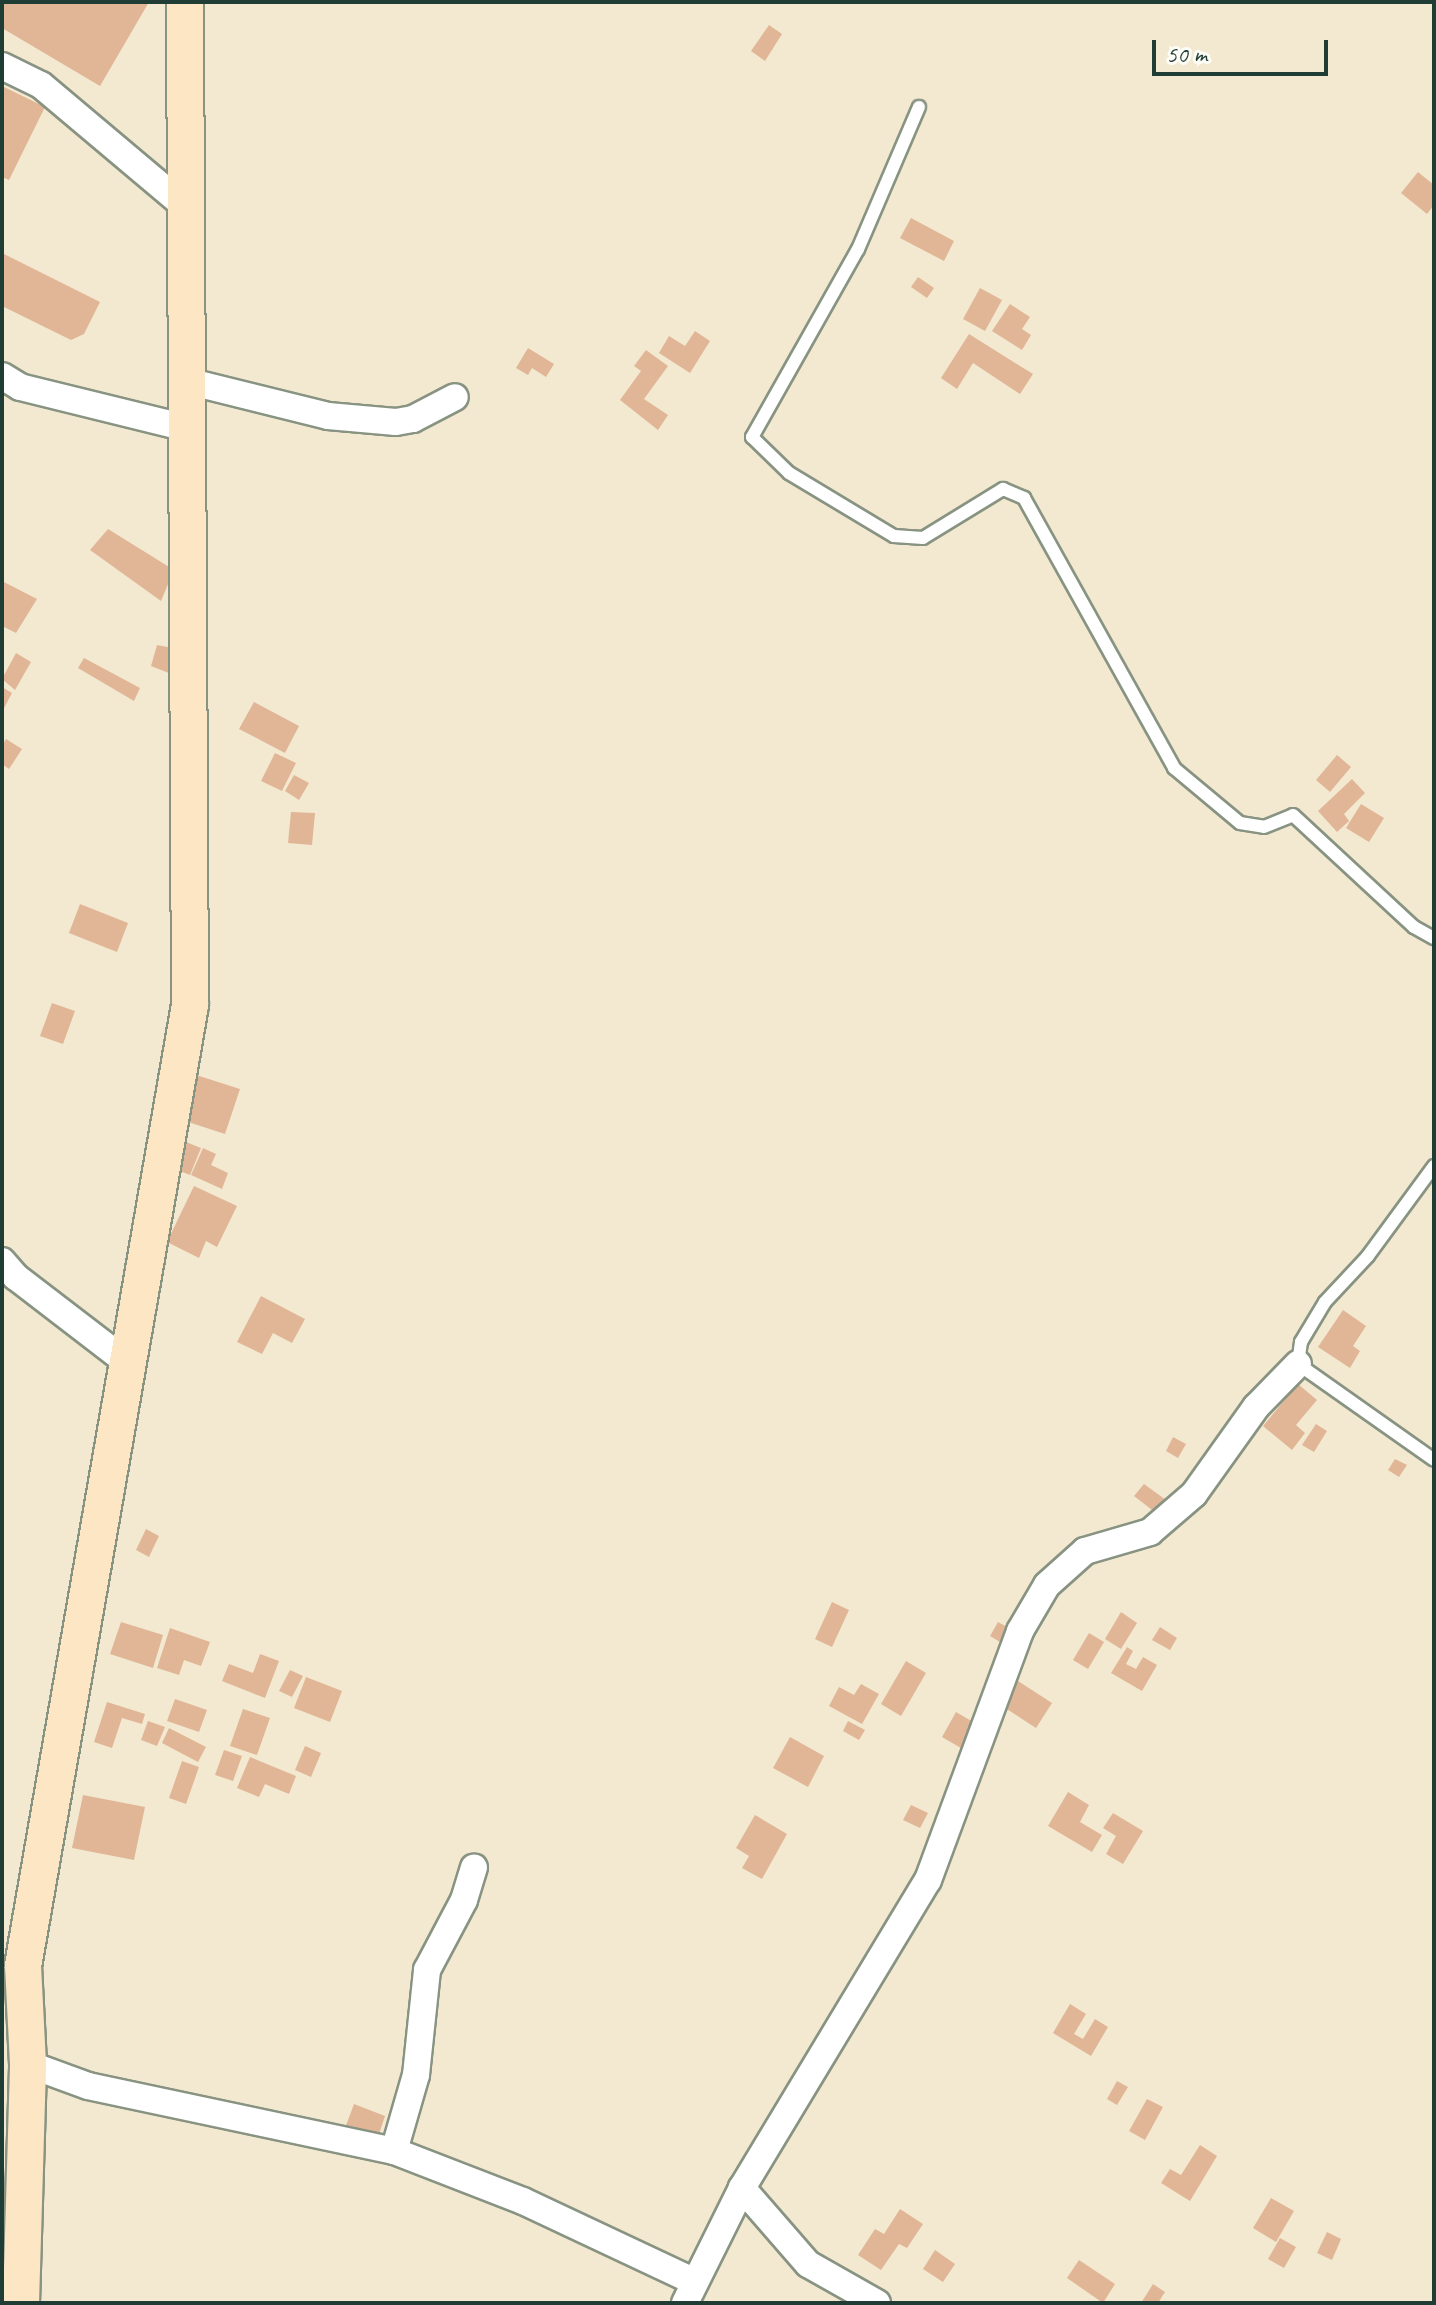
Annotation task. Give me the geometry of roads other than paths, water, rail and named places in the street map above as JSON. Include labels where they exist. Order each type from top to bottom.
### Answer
[{"type":"main road","points":[[21,2303],[28,2064],[23,1966],[190,1005],[185,2]]},
{"type":"street","points":[[2,66],[41,85],[186,207]]},
{"type":"street","points":[[2,376],[20,387],[187,428]]},
{"type":"street","points":[[187,381],[328,416],[396,422],[413,419],[455,397]]},
{"type":"street","points":[[2,1261],[16,1277],[128,1363]]},
{"type":"street","points":[[28,2064],[88,2086],[394,2151],[523,2201],[689,2292],[742,2188],[928,1880],[1020,1631],[1047,1585],[1085,1551],[1150,1532],[1194,1494],[1256,1407],[1298,1364]]},
{"type":"street","points":[[394,2151],[416,2075],[427,1970],[464,1900],[474,1867]]},
{"type":"street","points":[[742,2188],[808,2264],[877,2303]]},
{"type":"lane","points":[[919,107],[858,249],[752,437],[789,473],[894,536],[923,538],[1003,489],[1024,498],[1174,768],[1240,823],[1264,827],[1293,815],[1414,927],[1434,938]]},
{"type":"lane","points":[[1434,1166],[1368,1256],[1325,1302],[1301,1342],[1298,1364],[1434,1460]]}]
